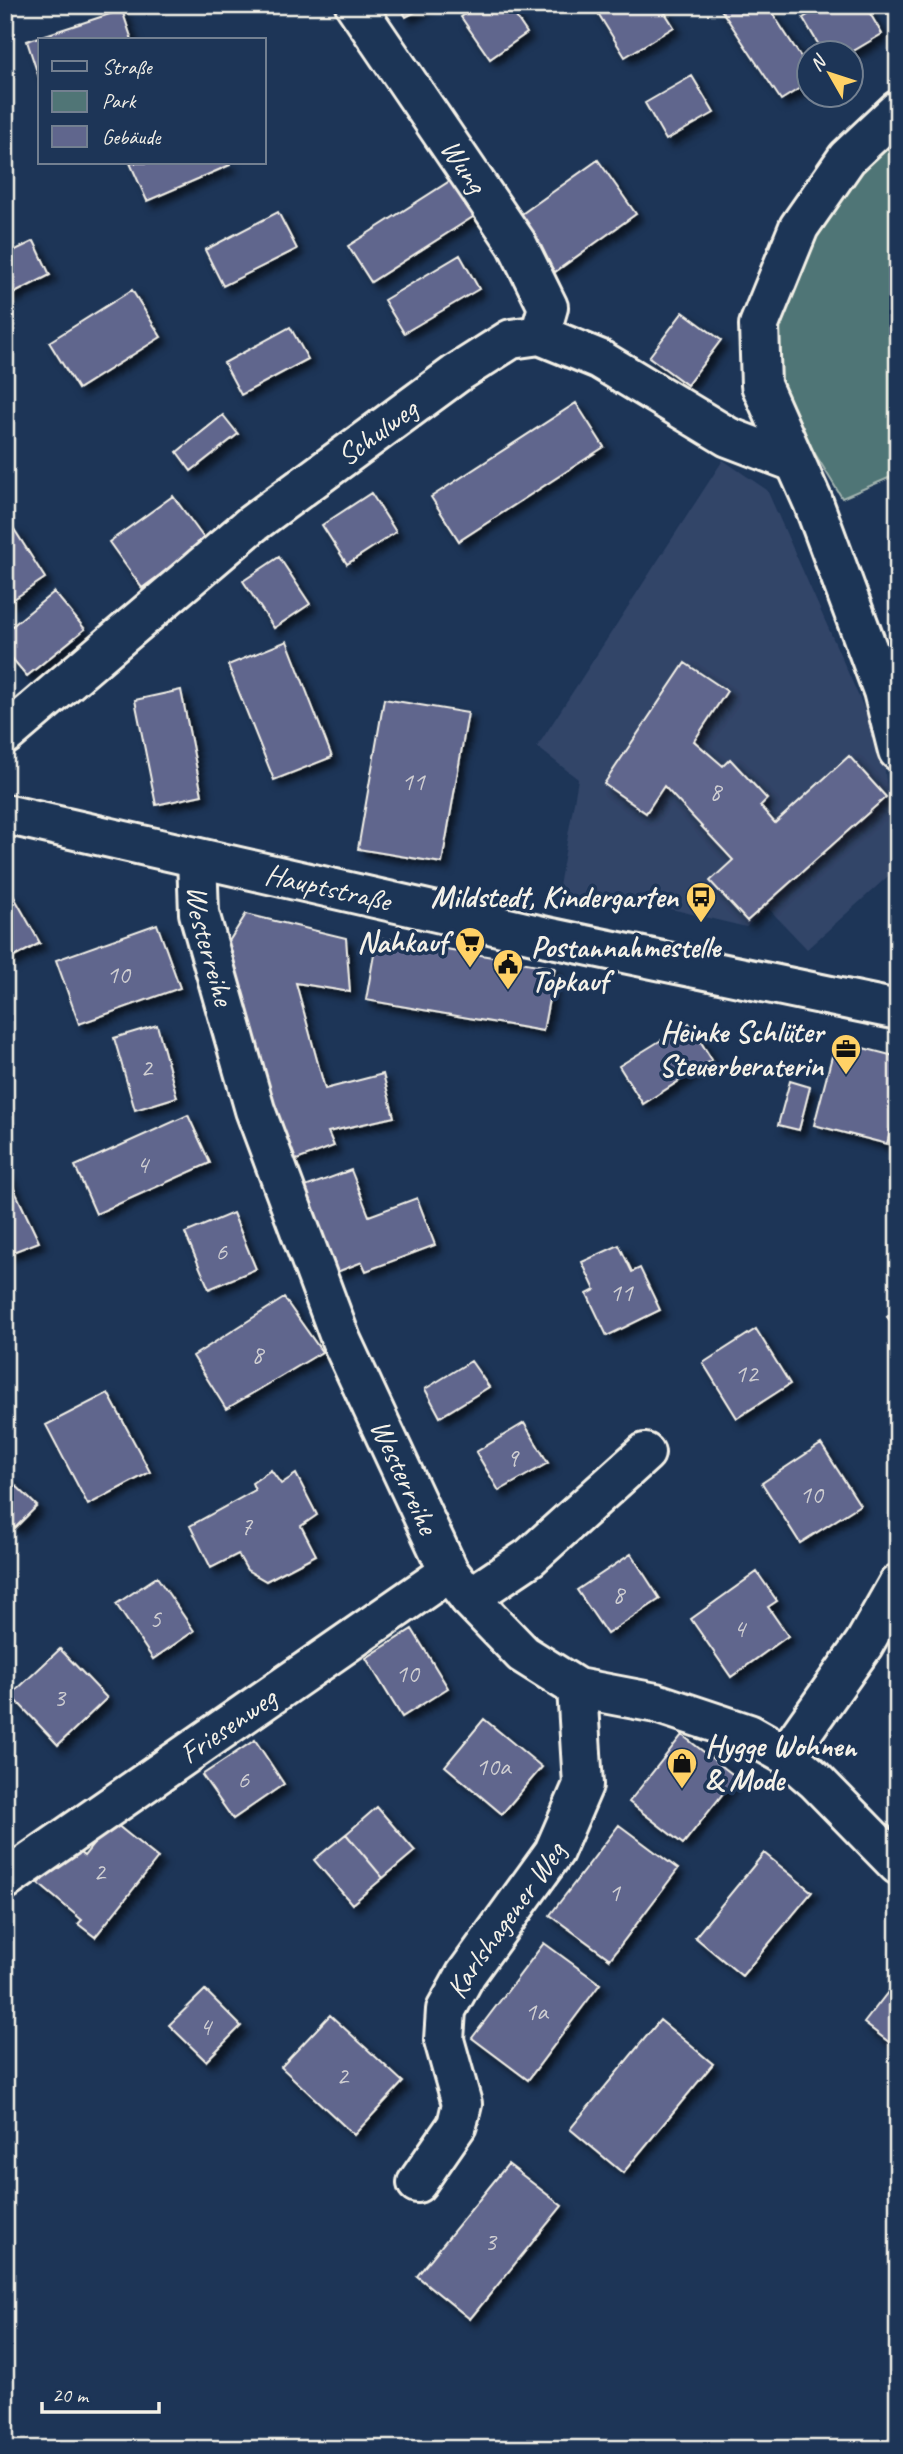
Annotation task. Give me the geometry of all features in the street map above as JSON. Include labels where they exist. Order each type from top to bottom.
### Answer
[{"type":"street","name":"Wung","points":[[355,5],[517,244],[548,307],[540,335]]},
{"type":"street","points":[[898,110],[847,158],[799,227],[759,325],[761,384],[813,502],[883,691],[898,751]]},
{"type":"street","points":[[540,335],[599,359],[728,437],[794,462]]},
{"type":"street","name":"Schulweg","points":[[5,735],[263,516],[456,373],[510,339],[540,335]]},
{"type":"street","name":"Hauptstraße","points":[[5,814],[547,937],[898,1010]]},
{"type":"street","name":"Westerreihe","points":[[197,858],[199,913],[255,1110],[341,1340],[459,1585],[523,1654],[577,1688],[656,1703],[749,1734],[786,1755],[815,1780],[898,1865]]},
{"type":"street","name":"Friesenweg","points":[[5,1880],[459,1585],[530,1557],[645,1453]]},
{"type":"street","points":[[786,1755],[864,1644],[898,1584]]},
{"type":"street","name":"Karlshagener Weg","points":[[417,2183],[457,2125],[463,2104],[444,2040],[446,2010],[467,1974],[554,1852],[583,1785],[577,1688]]},
{"type":"shaded area","points":[[723,460],[767,490],[883,751],[895,870],[807,949],[768,908],[746,927],[650,904],[556,903],[578,779],[537,747]]},
{"type":"green space","points":[[898,134],[898,474],[842,498],[775,388],[775,304],[809,223]]},
{"type":"building","points":[[399,5],[428,5],[406,17]]},
{"type":"building","points":[[479,5],[508,5],[527,33],[490,59],[461,17]]},
{"type":"building","points":[[593,5],[660,5],[674,27],[625,57]]},
{"type":"building","points":[[718,5],[767,5],[794,46],[794,92],[781,100]]},
{"type":"building","points":[[824,5],[865,5],[882,34],[864,45],[864,38],[815,38],[803,18]]},
{"type":"building","points":[[122,10],[131,38],[38,38],[38,75],[27,41]]},
{"type":"building","points":[[692,76],[714,113],[666,140],[645,103]]},
{"type":"building","points":[[598,160],[636,214],[555,272],[516,218]]},
{"type":"building","points":[[130,164],[230,164],[230,165],[147,201]]},
{"type":"building","points":[[453,179],[476,215],[371,282],[348,246]]},
{"type":"building","points":[[278,212],[297,249],[223,286],[205,250]]},
{"type":"building","points":[[34,241],[50,275],[5,298],[5,255]]},
{"type":"building","points":[[460,255],[479,289],[404,333],[384,300]]},
{"type":"building","points":[[132,290],[161,337],[78,389],[49,342]]},
{"type":"building","points":[[683,312],[721,340],[687,385],[649,357]]},
{"type":"building","points":[[290,327],[308,359],[241,395],[224,363]]},
{"type":"building","points":[[576,403],[604,447],[459,541],[431,497]]},
{"type":"building","points":[[223,415],[238,434],[191,471],[177,452]]},
{"type":"building","points":[[371,493],[396,532],[347,564],[322,525]]},
{"type":"building","points":[[173,496],[206,541],[142,588],[109,542]]},
{"type":"building","points":[[14,529],[45,578],[8,603],[5,599],[5,535]]},
{"type":"building","points":[[279,557],[310,604],[274,628],[243,581]]},
{"type":"building","points":[[54,592],[85,629],[27,676],[5,650],[5,632]]},
{"type":"building","points":[[287,641],[332,757],[274,780],[228,665]]},
{"type":"building","points":[[685,663],[727,691],[694,741],[723,766],[730,759],[767,799],[760,806],[775,823],[849,756],[886,797],[747,921],[710,881],[733,860],[664,786],[646,813],[604,784]]},
{"type":"building","points":[[181,690],[202,795],[156,805],[135,700]]},
{"type":"building","points":[[384,699],[468,713],[442,863],[358,849]]},
{"type":"building","points":[[13,895],[40,943],[5,962],[5,900]]},
{"type":"building","points":[[246,914],[346,938],[350,992],[296,983],[325,1089],[383,1074],[394,1117],[328,1132],[334,1146],[286,1164],[218,959]]},
{"type":"building","points":[[157,924],[180,988],[79,1024],[56,960]]},
{"type":"building","points":[[377,937],[555,968],[543,1031],[366,1000]]},
{"type":"building","points":[[689,1023],[712,1060],[643,1104],[619,1066]]},
{"type":"building","points":[[157,1025],[177,1097],[135,1110],[114,1038]]},
{"type":"building","points":[[836,1041],[898,1057],[898,1100],[887,1144],[814,1125]]},
{"type":"building","points":[[790,1081],[810,1087],[799,1130],[778,1125]]},
{"type":"building","points":[[188,1115],[210,1163],[96,1214],[75,1166]]},
{"type":"building","points":[[5,1170],[39,1242],[5,1255]]},
{"type":"building","points":[[351,1170],[369,1216],[417,1198],[435,1245],[366,1271],[362,1262],[337,1272],[305,1187]]},
{"type":"building","points":[[233,1213],[256,1269],[209,1289],[185,1233]]},
{"type":"building","points":[[619,1245],[632,1272],[640,1268],[660,1310],[607,1336],[587,1294],[595,1290],[582,1262]]},
{"type":"building","points":[[284,1298],[322,1352],[226,1409],[193,1356]]},
{"type":"building","points":[[898,1308],[898,1330],[887,1317]]},
{"type":"building","points":[[756,1329],[790,1384],[737,1418],[703,1363]]},
{"type":"building","points":[[471,1361],[489,1387],[440,1417],[425,1389]]},
{"type":"building","points":[[108,1393],[150,1472],[88,1505],[46,1425]]},
{"type":"building","points":[[524,1423],[548,1463],[499,1491],[476,1452]]},
{"type":"building","points":[[821,1444],[860,1505],[800,1543],[762,1483]]},
{"type":"building","points":[[271,1470],[281,1484],[296,1474],[317,1515],[301,1526],[316,1555],[266,1581],[247,1570],[238,1554],[211,1568],[190,1526],[255,1490],[252,1483]]},
{"type":"building","points":[[5,1475],[37,1506],[15,1528],[5,1519]]},
{"type":"building","points":[[631,1554],[660,1599],[607,1634],[577,1590]]},
{"type":"building","points":[[757,1572],[777,1601],[768,1607],[788,1636],[731,1677],[691,1619]]},
{"type":"building","points":[[157,1577],[194,1631],[153,1659],[116,1604]]},
{"type":"building","points":[[412,1629],[448,1688],[402,1717],[366,1658]]},
{"type":"building","points":[[60,1649],[107,1698],[58,1745],[11,1695]]},
{"type":"building","points":[[484,1719],[542,1767],[502,1814],[445,1766]]},
{"type":"building","name":"Hygge Wohnen & Mode","points":[[682,1735],[736,1777],[683,1844],[629,1802]]},
{"type":"building","points":[[255,1740],[284,1784],[233,1819],[202,1775]]},
{"type":"building","points":[[377,1807],[415,1851],[383,1878],[346,1834]]},
{"type":"building","points":[[112,1821],[158,1858],[95,1937],[78,1924],[82,1920],[39,1884],[70,1845],[84,1856]]},
{"type":"building","points":[[619,1825],[678,1869],[610,1959],[550,1915]]},
{"type":"building","points":[[346,1834],[383,1878],[352,1904],[314,1860]]},
{"type":"building","points":[[764,1853],[812,1892],[742,1976],[695,1937]]},
{"type":"building","points":[[544,1943],[600,1984],[528,2080],[472,2038]]},
{"type":"building","points":[[898,1979],[898,2049],[864,2023]]},
{"type":"building","points":[[205,1990],[241,2026],[206,2061],[169,2025]]},
{"type":"building","points":[[330,2015],[403,2082],[354,2135],[281,2067]]},
{"type":"building","points":[[660,2020],[713,2064],[623,2173],[570,2129]]},
{"type":"building","points":[[508,2164],[562,2206],[470,2319],[417,2276]]},
{"type":"place","name":"Mildstedt, Kindergarten","points":[[701,924]]},
{"type":"place","name":"Nahkauf","points":[[470,969]]},
{"type":"place","name":"Postannahmestelle Topkauf","points":[[508,991]]},
{"type":"place","name":"Heinke Schlüter Steuerberaterin","points":[[846,1076]]},
{"type":"place","name":"Hygge Wohnen & Mode","points":[[682,1790]]}]
